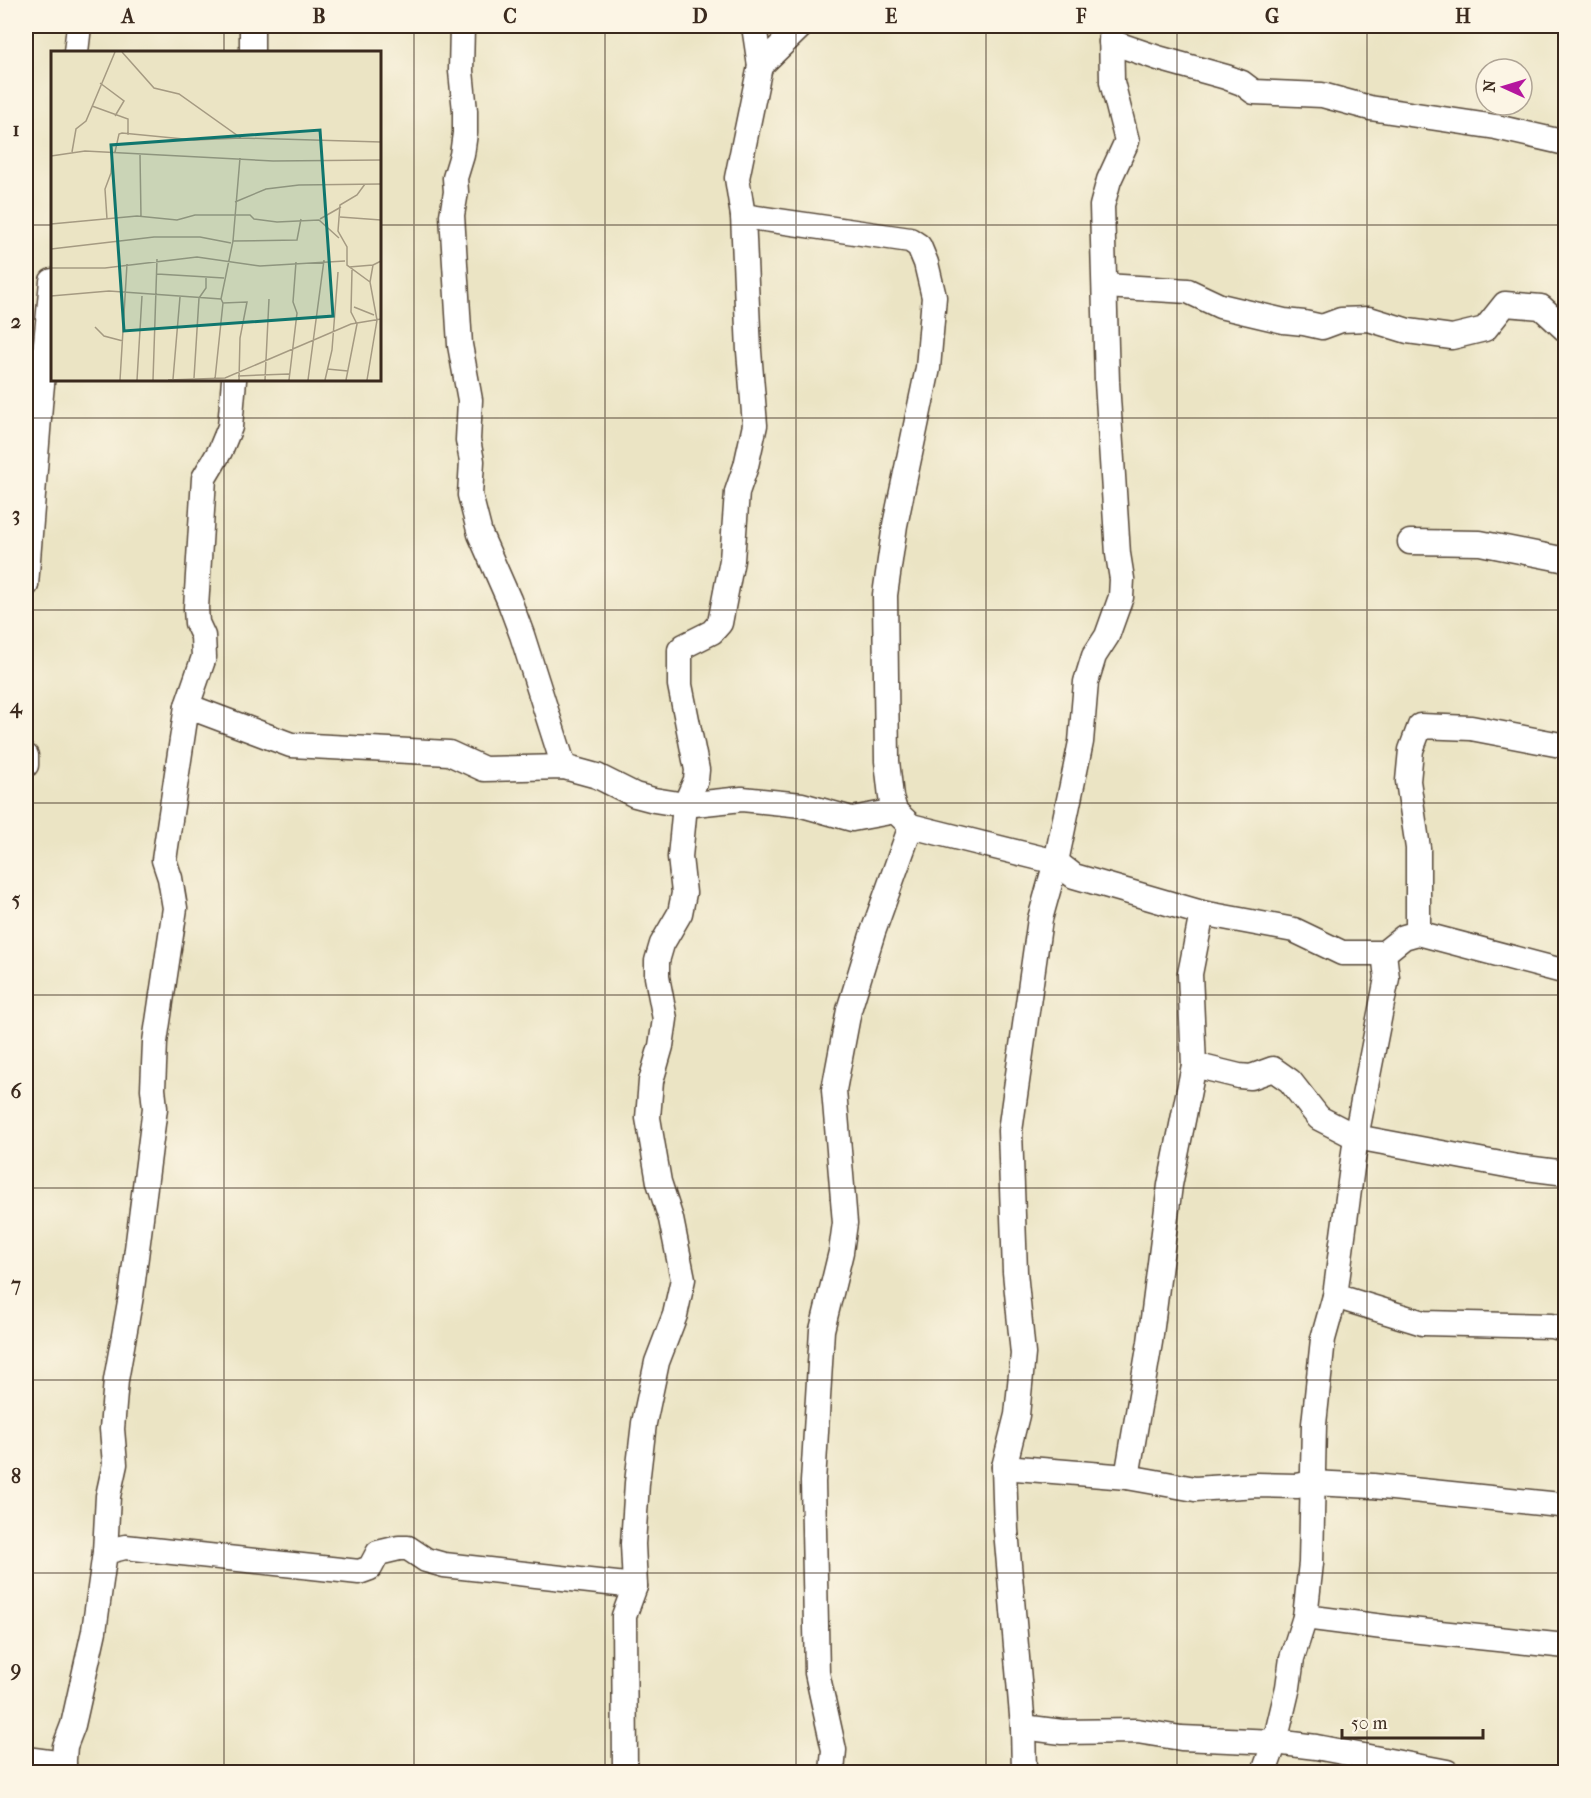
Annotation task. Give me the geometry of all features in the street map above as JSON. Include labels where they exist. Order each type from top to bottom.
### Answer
[{"type":"street","points":[[76,51],[79,26]]},
{"type":"street","points":[[252,26],[252,51]]},
{"type":"street","points":[[462,26],[461,71],[465,133],[462,155],[455,178],[456,192],[452,215],[460,345],[470,400],[468,441],[472,461],[470,495],[480,534],[522,634],[564,767]]},
{"type":"street","points":[[625,1773],[624,1616],[635,1586],[633,1544],[644,1422],[657,1362],[675,1315],[683,1279],[671,1219],[659,1182],[648,1118],[651,1081],[661,1046],[665,1019],[657,977],[657,961],[662,944],[680,913],[684,893],[680,857],[685,805],[696,780],[697,770],[680,685],[680,650],[712,632],[720,623],[732,560],[737,492],[746,466],[754,425],[743,216],[737,178],[760,66],[754,26]]},
{"type":"street","points":[[760,66],[801,26]]},
{"type":"street","points":[[1024,1773],[1023,1727],[1006,1530],[1004,1467],[1017,1415],[1023,1354],[1015,1272],[1010,1131],[1040,919],[1056,862],[1081,742],[1086,682],[1094,656],[1115,620],[1121,597],[1122,579],[1118,554],[1107,382],[1102,206],[1109,180],[1127,141],[1112,82],[1111,34],[1158,58],[1226,77],[1242,83],[1254,92],[1322,95],[1370,108],[1496,127],[1566,142]]},
{"type":"street","points":[[743,216],[909,240],[919,246],[926,263],[934,297],[928,368],[895,525],[885,595],[887,760],[891,797],[903,818],[873,932],[849,1010],[834,1090],[845,1223],[841,1252],[822,1330],[813,1482],[817,1673],[834,1750],[832,1773]]},
{"type":"street","points":[[1105,286],[1188,291],[1220,306],[1322,327],[1341,320],[1369,320],[1408,331],[1452,337],[1485,329],[1505,304],[1540,307],[1566,330]]},
{"type":"street","points":[[26,585],[39,405],[51,291]]},
{"type":"street","points":[[26,1759],[63,1768],[65,1746],[73,1725],[94,1631],[105,1552],[108,1496],[115,1464],[112,1429],[116,1380],[130,1296],[155,1108],[153,1089],[155,1042],[175,908],[170,878],[164,860],[187,706],[204,657],[203,636],[197,624],[196,608],[204,478],[220,451],[230,427],[234,381]]},
{"type":"street","points":[[1410,542],[1479,543],[1566,560]]},
{"type":"street","points":[[187,706],[291,745],[449,753],[484,769],[564,767],[597,776],[635,795],[685,805],[742,799],[801,805],[852,819],[903,818],[1056,862],[1074,876],[1202,913],[1294,930],[1342,953],[1384,953],[1404,937],[1418,933],[1566,972]]},
{"type":"street","points":[[1418,933],[1418,848],[1408,781],[1411,750],[1420,726],[1471,728],[1566,746]]},
{"type":"street","points":[[26,756],[26,765]]},
{"type":"street","points":[[1127,1477],[1150,1342],[1170,1185],[1194,1065],[1190,974],[1202,913]]},
{"type":"street","points":[[1264,1773],[1275,1742],[1288,1687],[1292,1658],[1305,1617],[1311,1563],[1314,1424],[1323,1339],[1335,1296],[1356,1137],[1387,978],[1384,953]]},
{"type":"street","points":[[1194,1065],[1251,1077],[1274,1069],[1290,1081],[1319,1118],[1356,1137],[1517,1167],[1566,1173]]},
{"type":"street","points":[[1335,1296],[1423,1323],[1551,1326],[1566,1329]]},
{"type":"street","points":[[1004,1467],[1127,1477],[1195,1489],[1257,1485],[1297,1486],[1312,1483],[1373,1485],[1566,1508]]},
{"type":"street","points":[[105,1552],[125,1547],[359,1572],[370,1568],[376,1556],[382,1551],[408,1548],[426,1560],[444,1565],[635,1586]]},
{"type":"street","points":[[1305,1617],[1566,1646]]},
{"type":"street","points":[[1023,1727],[1062,1732],[1137,1731],[1181,1738],[1275,1742],[1316,1747],[1447,1773]]}]
